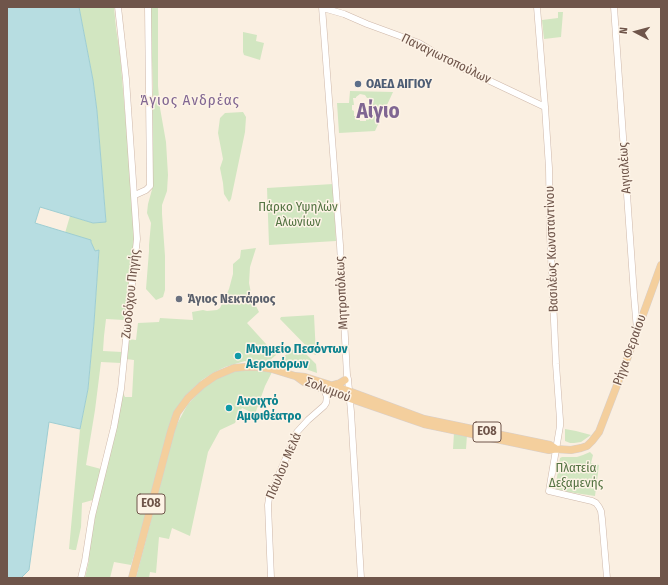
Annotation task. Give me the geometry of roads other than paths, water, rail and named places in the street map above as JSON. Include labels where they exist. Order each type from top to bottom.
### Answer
[{"type":"main road","name":"Ρήγα Φεραίου","points":[[598,434],[661,265]]},
{"type":"main road","name":"ΕΟ8","points":[[132,578],[171,431],[177,413],[185,401],[207,381],[234,368],[260,367],[295,376]]},
{"type":"main road","name":"Σολωμού","points":[[295,376],[305,377],[333,386],[348,394]]},
{"type":"main road","name":"Σολωμού","points":[[295,376],[304,382],[324,390],[348,394],[424,419],[550,445],[556,449],[571,450],[583,448],[598,434]]},
{"type":"main road","points":[[333,386],[346,378]]},
{"type":"street","name":"Ζωοδόχου Πηγής","points":[[81,578],[92,516],[114,427],[121,389],[137,239],[126,79],[118,7]]},
{"type":"street","points":[[135,195],[146,190],[150,186],[148,7]]},
{"type":"street","name":"Παναγιωτοπούλων","points":[[323,7],[419,43],[452,63],[545,107]]},
{"type":"street","name":"Μητροπόλεως","points":[[323,7],[340,245],[358,578]]},
{"type":"street","name":"Βασιλέως Κωνσταντίνου","points":[[537,7],[549,168],[550,234],[560,420],[549,491],[596,503],[601,511],[607,578]]},
{"type":"street","name":"Αιγιαλέως","points":[[614,7],[637,330]]},
{"type":"street","name":"Πάυλου Μελά","points":[[271,578],[269,498],[297,432],[326,403],[327,398],[324,390]]},
{"type":"street","name":"Μητροπόλεως","points":[[348,394],[357,502],[361,578]]},
{"type":"water","points":[[7,7],[79,7],[93,80],[97,111],[106,222],[93,223],[40,207],[35,223],[91,240],[95,251],[99,250],[88,389],[80,429],[49,422],[29,570],[21,578],[7,578]]},
{"type":"place","name":"ΟΑΕΔ ΑΙΓΙΟΥ","points":[[358,84]]},
{"type":"place","name":"Άγιος Νεκτάριος","points":[[179,299]]},
{"type":"place","name":"Μνημείο Πεσόντων Αεροπόρων","points":[[238,356]]},
{"type":"place","name":"Aνοιχτό Aμφιθέατρο","points":[[229,408]]},
{"type":"district","name":"Άγιος Ανδρέας","points":[[190,101]]},
{"type":"district","name":"Αίγιο","points":[[378,112]]},
{"type":"park label","name":"Πάρκο Υψηλών Αλωνίων","points":[[298,214]]},
{"type":"park label","name":"Πλατεία Δεξαμενής","points":[[576,476]]}]
